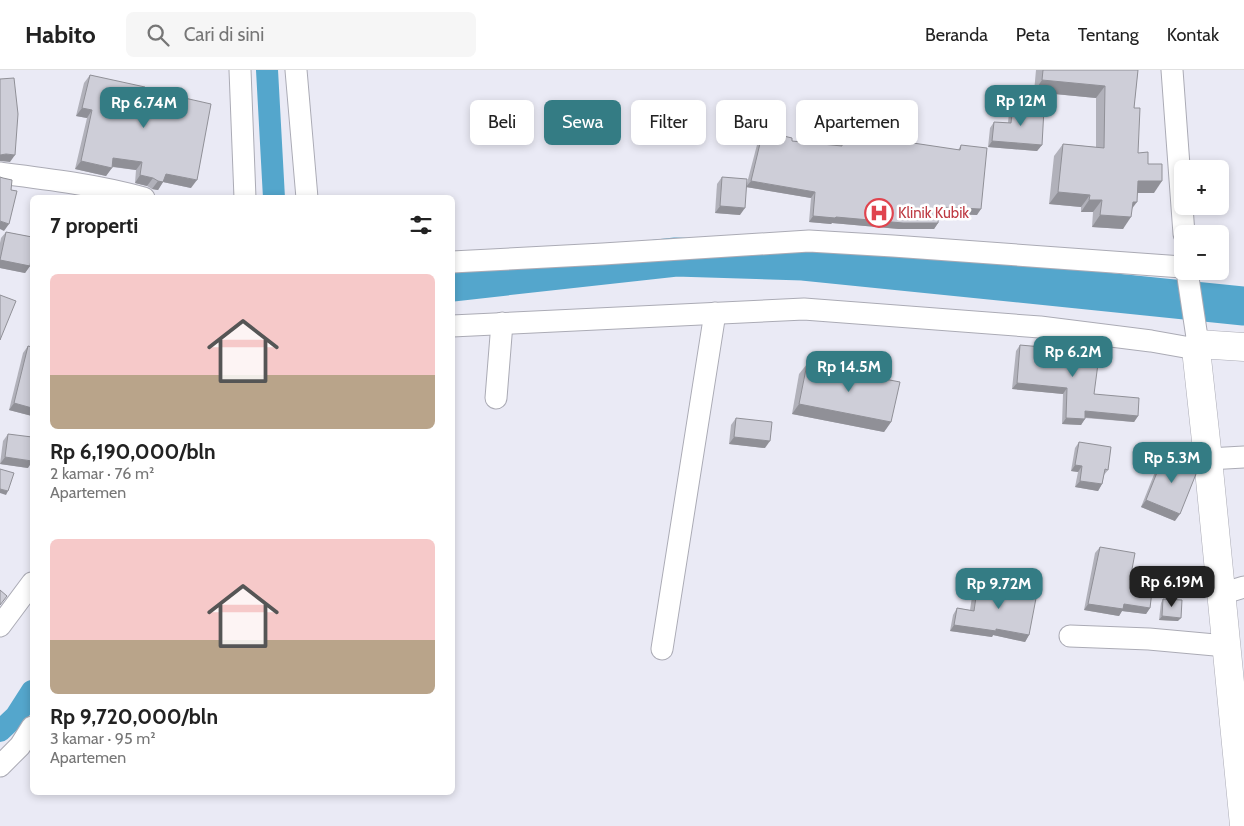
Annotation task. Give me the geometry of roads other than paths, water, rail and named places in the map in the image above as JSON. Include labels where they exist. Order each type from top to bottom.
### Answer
[{"type":"main road","points":[[1244,347],[1196,342],[1208,460],[1232,591],[1226,646],[1244,825]]},
{"type":"street","points":[[240,70],[245,195]]},
{"type":"street","points":[[296,70],[307,195]]},
{"type":"street","points":[[1172,70],[1183,225]]},
{"type":"street","points":[[0,173],[43,178],[134,195]]},
{"type":"street","points":[[455,262],[810,241],[902,247],[1174,274]]},
{"type":"street","points":[[455,326],[804,309],[1040,327],[1151,342],[1196,342],[1187,280]]},
{"type":"street","points":[[662,649],[715,313]]},
{"type":"street","points":[[496,398],[502,323]]},
{"type":"street","points":[[1208,460],[1244,457]]},
{"type":"street","points":[[0,626],[30,586]]},
{"type":"street","points":[[1070,636],[1150,639],[1226,646]]},
{"type":"street","points":[[0,766],[20,746],[30,730]]},
{"type":"waterway","points":[[267,70],[274,195]]},
{"type":"waterway","points":[[455,282],[676,257],[803,261],[1244,306]]},
{"type":"waterway","points":[[0,731],[16,716],[30,694]]},
{"type":"place","name":"Klinik Kubik","points":[[879,213]]}]
